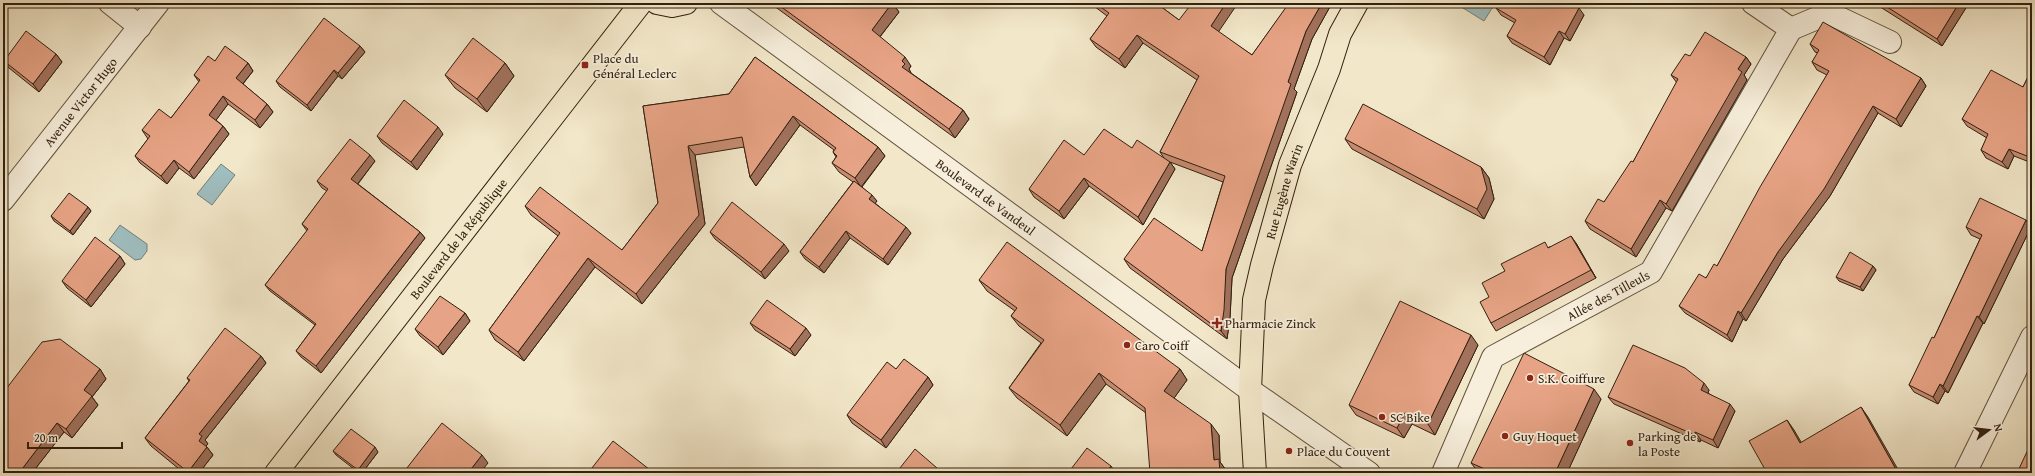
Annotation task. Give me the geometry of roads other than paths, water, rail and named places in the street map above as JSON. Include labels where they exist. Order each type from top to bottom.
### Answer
[{"type":"main road","name":"Boulevard de la République","points":[[276,473],[641,3]]},
{"type":"main road","points":[[657,3],[672,6],[686,3]]},
{"type":"main road","name":"Rue Eugène Warin","points":[[1255,473],[1250,390],[1254,300],[1262,265],[1290,165],[1329,69],[1340,34],[1357,3]]},
{"type":"street","points":[[110,3],[140,27]]},
{"type":"street","name":"Avenue Victor Hugo","points":[[3,200],[158,3]]},
{"type":"street","name":"Boulevard de Vandeul","points":[[721,3],[1250,390],[1355,469]]},
{"type":"street","points":[[1753,3],[1791,29],[1829,12],[1890,42]]},
{"type":"street","name":"Allée des Tilleuls","points":[[1442,473],[1493,357],[1651,272],[1791,29]]},
{"type":"street","points":[[1965,473],[2032,337]]},
{"type":"water","points":[[1455,3],[1490,3],[1494,5],[1484,21]]},
{"type":"water","points":[[221,164],[235,175],[212,205],[197,194]]},
{"type":"water","points":[[120,225],[147,244],[147,251],[141,259],[135,260],[109,240]]},
{"type":"place","name":"Place du Général Leclerc","points":[[585,65]]},
{"type":"place","name":"Pharmacie Zinck","points":[[1217,323]]},
{"type":"place","name":"Caro Coiff","points":[[1127,345]]},
{"type":"place","name":"S.K. Coiffure","points":[[1530,378]]},
{"type":"place","name":"SC Bike","points":[[1382,417]]},
{"type":"place","name":"Guy Hoquet","points":[[1505,436]]},
{"type":"place","name":"Parking de la Poste","points":[[1630,443]]},
{"type":"place","name":"Place du Couvent","points":[[1289,451]]}]
